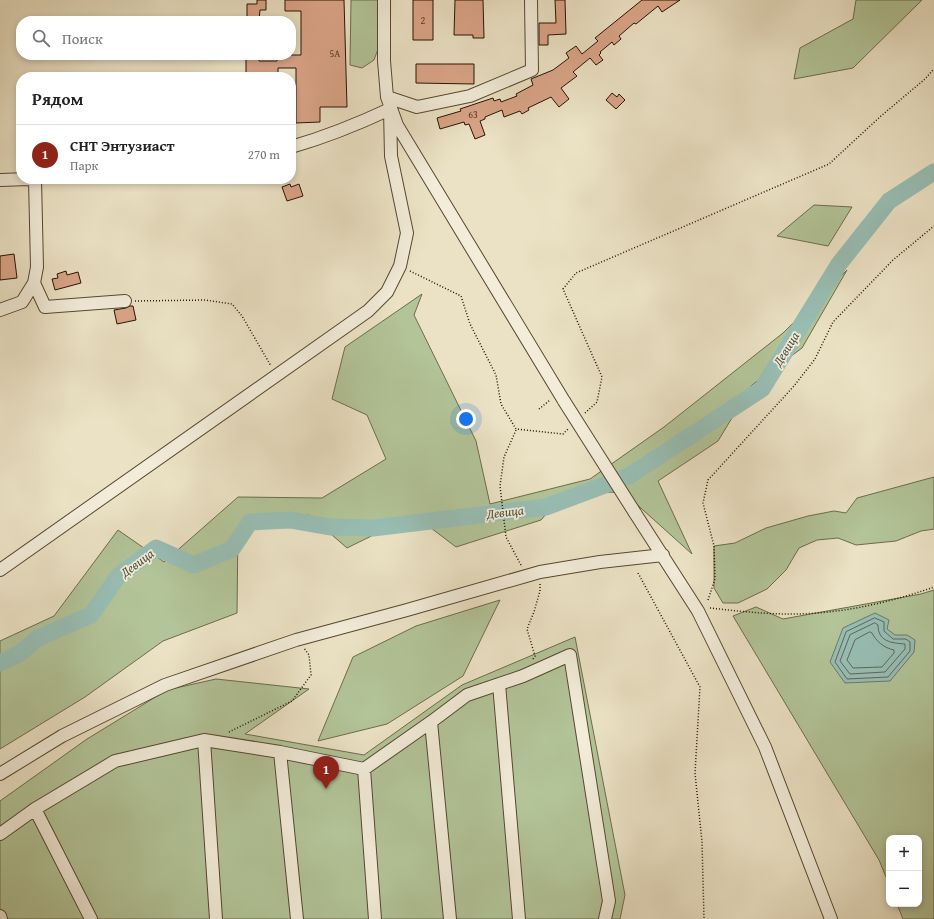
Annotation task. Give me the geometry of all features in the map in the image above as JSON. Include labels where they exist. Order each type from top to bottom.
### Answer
[{"type":"street","points":[[384,0],[384,61],[387,97],[390,109],[397,125],[558,400],[663,555],[698,611],[766,746],[831,919]]},
{"type":"street","points":[[387,97],[418,107],[470,96],[532,70],[531,0]]},
{"type":"street","points":[[296,146],[351,127],[390,109]]},
{"type":"street","points":[[0,570],[368,310],[387,292],[400,266],[407,233],[391,156],[390,109]]},
{"type":"street","points":[[0,180],[16,179]]},
{"type":"street","points":[[0,310],[22,302],[34,283],[37,267],[35,184]]},
{"type":"street","points":[[34,283],[44,308],[125,301]]},
{"type":"street","points":[[0,774],[62,736],[165,685],[296,640],[540,572],[600,562],[663,555]]},
{"type":"street","points":[[0,834],[35,809],[115,761],[204,740],[280,752],[364,769],[432,722],[467,695],[522,676],[570,655],[609,901],[605,919]]},
{"type":"street","points":[[498,684],[519,919]]},
{"type":"street","points":[[432,722],[450,919]]},
{"type":"street","points":[[204,740],[216,919]]},
{"type":"street","points":[[280,752],[297,919]]},
{"type":"street","points":[[364,769],[375,919]]},
{"type":"street","points":[[35,809],[91,919]]},
{"type":"path","points":[[576,273],[829,164],[881,116],[925,79],[934,68]]},
{"type":"path","points":[[708,600],[714,579],[714,546],[703,503],[708,480],[794,386],[815,359],[833,322],[893,260],[934,226]]},
{"type":"path","points":[[400,266],[462,296],[470,324]]},
{"type":"path","points":[[125,301],[205,300],[232,304],[254,334],[276,376]]},
{"type":"path","points":[[539,409],[558,400]]},
{"type":"path","points":[[516,429],[504,457],[500,486],[506,537],[522,567]]},
{"type":"path","points":[[522,676],[535,656],[527,629],[534,612],[540,590],[540,572]]},
{"type":"path","points":[[638,573],[700,687],[695,773],[702,842],[704,919]]},
{"type":"path","points":[[710,608],[761,613],[817,613],[856,607],[903,597],[934,587]]},
{"type":"path","points":[[228,732],[292,701],[311,675],[309,655],[296,640]]},
{"type":"green space","points":[[351,0],[378,0],[378,49],[374,60],[362,68],[350,65]]},
{"type":"green space","points":[[856,0],[922,0],[853,68],[794,79],[800,48],[853,19]]},
{"type":"green space","points":[[814,205],[852,207],[828,246],[777,236]]},
{"type":"green space","points":[[847,270],[802,348],[752,385],[718,441],[658,481],[692,554],[623,492],[564,493],[541,520],[456,547],[414,515],[347,548],[309,515],[238,528],[237,613],[163,641],[85,697],[0,749],[0,641],[54,616],[118,530],[164,562],[238,497],[322,498],[386,459],[367,415],[332,399],[345,347],[422,294],[414,315],[476,441],[490,504],[590,479],[664,427],[783,333]]},
{"type":"green space","points":[[934,477],[934,529],[921,531],[896,541],[856,545],[838,538],[817,540],[799,548],[786,570],[767,589],[738,603],[723,603],[714,588],[714,546],[735,543],[766,528],[808,516],[834,511],[846,513],[857,498]]},
{"type":"green space","points":[[934,590],[934,919],[903,919],[898,907],[922,907],[922,835],[886,835],[886,877],[879,860],[733,616],[756,607],[783,619],[921,594]]},
{"type":"green space","points":[[500,600],[463,676],[387,724],[318,741],[353,657],[416,626]]},
{"type":"green space","points":[[575,637],[625,895],[620,919],[0,919],[0,801],[87,739],[167,690],[216,679],[309,689],[245,734],[364,755],[462,685]]},
{"type":"water","points":[[875,613],[889,620],[887,629],[895,635],[907,635],[915,640],[914,652],[890,681],[845,683],[830,662],[843,628]]},
{"type":"building","points":[[257,0],[266,0],[266,10],[260,10],[259,16],[247,16],[247,4],[257,4]]},
{"type":"building","points":[[285,0],[344,0],[347,107],[320,107],[320,122],[296,123],[296,68],[278,68],[278,72],[246,72],[246,60],[296,60],[296,55],[301,55],[301,11],[285,11]]},
{"type":"building","points":[[413,0],[433,0],[433,40],[413,40]]},
{"type":"building","points":[[455,0],[483,0],[484,38],[473,38],[473,35],[454,35]]},
{"type":"building","points":[[555,0],[565,0],[566,34],[548,35],[548,45],[539,45],[539,23],[556,23]]},
{"type":"building","points":[[642,0],[680,0],[662,12],[658,6],[619,36],[621,39],[614,45],[612,42],[600,52],[601,53],[599,55],[603,60],[596,65],[590,58],[573,72],[577,76],[561,88],[569,99],[559,107],[551,97],[528,108],[529,110],[522,114],[520,111],[504,117],[502,110],[485,117],[485,119],[480,121],[485,135],[475,139],[469,124],[465,125],[464,122],[440,129],[437,118],[461,111],[460,109],[493,98],[494,101],[500,99],[501,102],[517,96],[516,94],[533,85],[531,79],[553,70],[569,58],[566,53],[576,46],[582,54],[598,41],[595,38]]},
{"type":"building","points":[[416,64],[474,64],[474,84],[416,83]]},
{"type":"building","points":[[612,93],[617,97],[619,94],[625,100],[616,109],[606,100]]},
{"type":"building","points":[[290,184],[291,187],[299,184],[303,196],[287,201],[282,187]]},
{"type":"building","points":[[14,254],[17,278],[0,280],[0,256]]},
{"type":"building","points":[[66,271],[67,275],[78,272],[81,283],[55,290],[52,279],[58,278],[57,274]]},
{"type":"building","points":[[133,306],[136,320],[117,324],[114,310]]},
{"type":"waterway","name":"Девица","points":[[0,663],[19,654],[38,638],[91,615],[119,575],[156,548],[194,565],[232,549],[250,522],[290,520],[330,527],[373,528],[546,507],[629,476],[762,389],[839,264],[889,201],[934,172]]},
{"type":"place","name":"СНТ Энтузиаст","points":[[326,789]]}]
